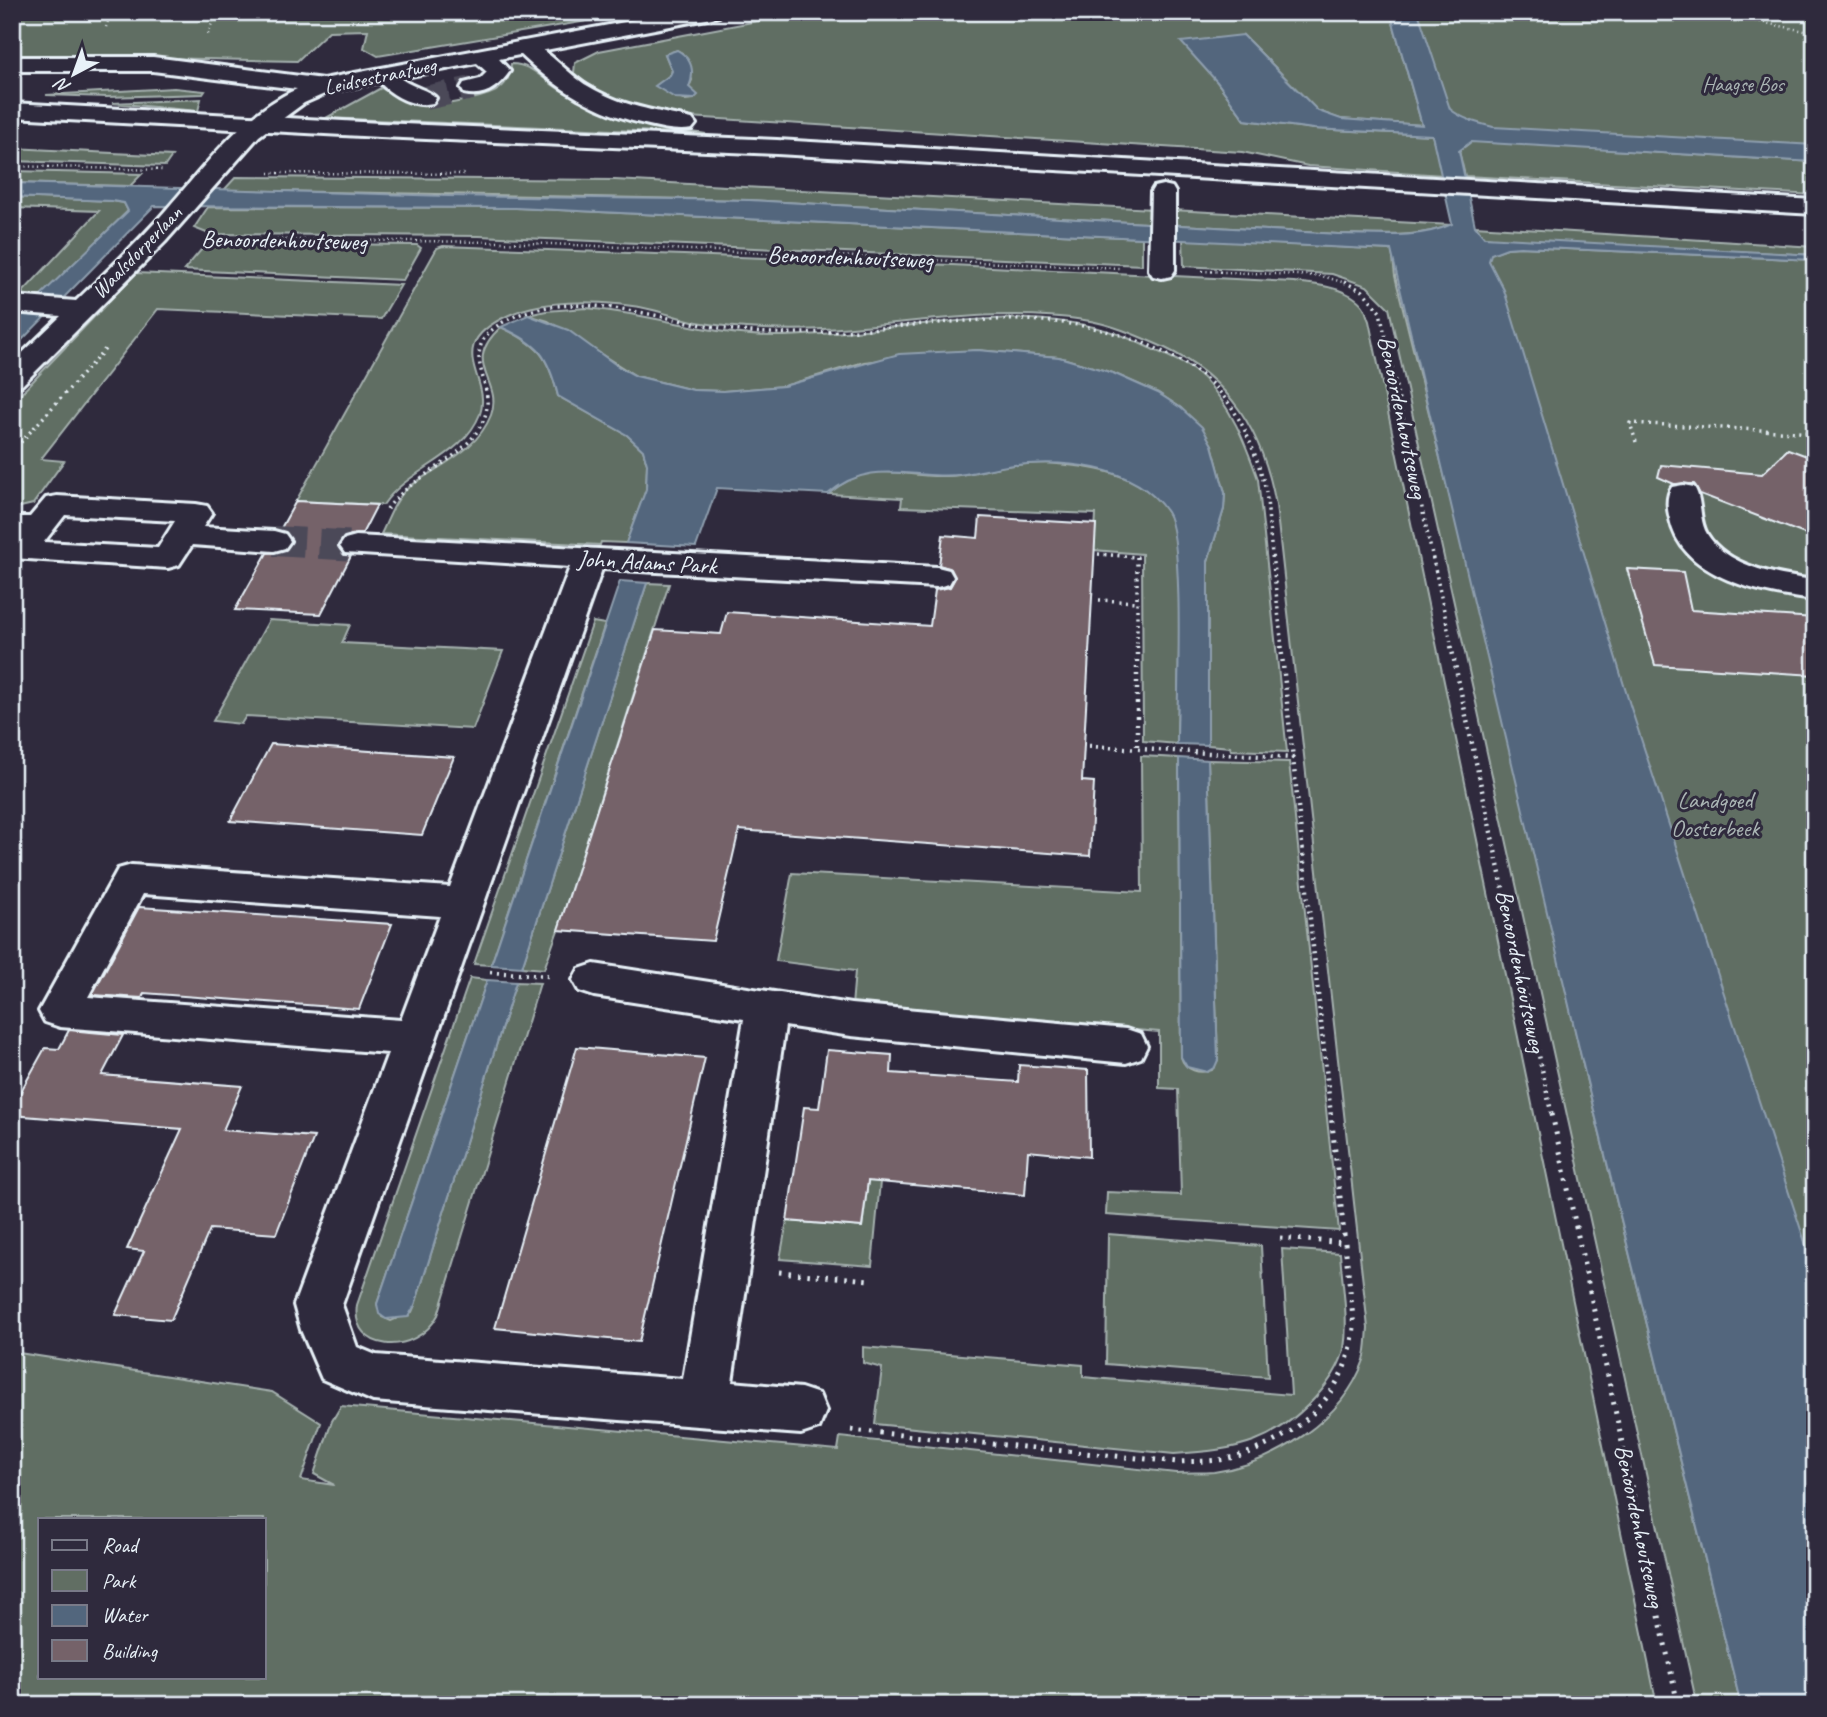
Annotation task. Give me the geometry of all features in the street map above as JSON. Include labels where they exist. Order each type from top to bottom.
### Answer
[{"type":"main road","name":"Leidsestraatweg","points":[[260,123],[279,106],[323,86],[712,12]]},
{"type":"main road","points":[[526,47],[568,86],[617,109],[670,123],[1124,147],[1261,162],[1389,184],[1443,198],[1815,229]]},
{"type":"main road","points":[[472,88],[488,84],[499,71],[481,55]]},
{"type":"main road","points":[[12,64],[153,64],[323,86]]},
{"type":"main road","points":[[384,74],[405,92],[425,98]]},
{"type":"main road","points":[[12,110],[777,147],[1389,184]]},
{"type":"main road","name":"Waalsdorperlaan","points":[[12,379],[76,310],[172,218],[237,143],[260,123]]},
{"type":"main road","points":[[90,137],[774,169],[1162,203],[1258,198]]},
{"type":"main road","points":[[1474,200],[1815,207]]},
{"type":"main road","points":[[1162,203],[1162,260]]},
{"type":"main road","points":[[18,305],[76,310]]},
{"type":"main road","points":[[1683,494],[1686,524],[1706,553],[1735,572],[1815,590]]},
{"type":"main road","points":[[57,505],[196,513],[168,558],[22,551],[25,527],[57,505]]},
{"type":"main road","points":[[181,535],[274,541]]},
{"type":"main road","name":"John Adams Park","points":[[361,546],[937,576]]},
{"type":"main road","points":[[589,559],[318,1305],[325,1331],[340,1363],[373,1378],[801,1411]]},
{"type":"main road","points":[[415,1038],[60,1011],[132,879],[464,903]]},
{"type":"main road","points":[[594,980],[851,1020],[1126,1046]]},
{"type":"main road","points":[[704,1403],[767,1007]]},
{"type":"path","points":[[1712,12],[1815,33]]},
{"type":"path","points":[[1763,12],[1815,20]]},
{"type":"path","points":[[12,166],[208,178],[475,174]]},
{"type":"path","name":"Benoordenhoutseweg","points":[[197,239],[502,242],[1162,260],[1322,276],[1363,290],[1372,298],[1380,312],[1678,1705]]},
{"type":"path","points":[[361,546],[399,491],[463,448],[474,433],[485,417],[487,401],[477,358],[479,346],[494,328],[524,313],[583,306],[631,309],[692,325],[753,332],[881,327],[976,317],[1040,318],[1103,327],[1153,346],[1203,373],[1225,398],[1243,426],[1264,483],[1346,1243],[1354,1327],[1351,1354],[1338,1382],[1317,1409],[1290,1432],[1261,1448],[1226,1459],[1177,1462],[838,1428],[801,1411]]},
{"type":"path","points":[[1636,442],[1630,423],[1815,433]]},
{"type":"path","points":[[1098,554],[1137,556],[1136,749]]},
{"type":"path","points":[[1099,600],[1137,602]]},
{"type":"path","points":[[1088,746],[1294,758]]},
{"type":"path","points":[[480,971],[540,975]]},
{"type":"path","points":[[1280,1238],[1346,1243]]},
{"type":"path","points":[[726,1268],[870,1280]]},
{"type":"green space","points":[[12,12],[641,12],[378,56],[364,48],[368,30],[329,31],[297,61],[12,55]]},
{"type":"green space","points":[[805,12],[1390,12],[1422,125],[1340,119],[1318,111],[1243,35],[1217,82],[1245,120],[1314,129],[1432,135],[1443,175],[1308,166],[1242,152],[689,117],[628,103],[599,90],[574,73],[575,63],[599,51]],"holes":[[[677,50],[682,53],[692,80],[689,87],[695,93],[694,99],[685,100],[656,86],[672,71],[665,54]]]},
{"type":"green space","name":"Haagse Bos","points":[[1408,12],[1815,12],[1815,158],[1613,150],[1815,162],[1815,195],[1465,176],[1459,151],[1468,144],[1442,141]]},
{"type":"green space","points":[[511,64],[526,67],[579,100],[614,115],[706,134],[326,118],[381,88],[410,102],[428,106],[480,97],[503,86],[509,76]]},
{"type":"green space","points":[[174,88],[205,91],[203,94],[107,97],[46,95]]},
{"type":"green space","points":[[201,99],[198,111],[112,103]]},
{"type":"green space","points":[[12,148],[172,156],[165,166],[12,161]]},
{"type":"green space","points":[[12,171],[142,174],[130,186],[12,183]]},
{"type":"green space","points":[[236,177],[615,180],[1452,225],[1410,234],[1338,234],[749,200],[224,190]]},
{"type":"green space","points":[[12,197],[112,201],[124,203],[128,211],[40,297],[21,294],[99,211],[12,208]]},
{"type":"green space","points":[[208,207],[516,208],[1142,238],[1142,265],[479,236],[209,234],[194,228]]},
{"type":"green space","points":[[1475,226],[1815,247],[1815,255],[1509,240],[1484,237]]},
{"type":"green space","points":[[1183,239],[1392,250],[1395,276],[1492,668],[1587,1082],[1741,1705],[1697,1705],[1389,308],[1367,286],[1332,274],[1184,266]]},
{"type":"green space","points":[[207,243],[417,245],[421,248],[403,280],[184,270]]},
{"type":"green space","points":[[443,246],[952,265],[1294,282],[1321,285],[1357,300],[1363,306],[1369,321],[1657,1705],[12,1705],[12,1352],[272,1392],[321,1423],[301,1480],[334,1485],[314,1474],[332,1421],[341,1406],[838,1450],[840,1437],[1176,1473],[1214,1472],[1260,1459],[1304,1435],[1340,1402],[1354,1382],[1364,1360],[1368,1328],[1276,505],[1262,454],[1252,432],[1240,411],[1208,375],[1163,347],[1115,327],[1084,320],[1003,315],[844,328],[764,329],[705,323],[619,304],[580,302],[542,305],[509,315],[488,327],[477,339],[472,351],[482,400],[480,414],[472,429],[461,442],[406,481],[383,505],[296,501],[437,248]]},
{"type":"green space","name":"Landgoed Oosterbeek","points":[[1520,247],[1815,260],[1815,1488],[1631,710],[1535,394],[1489,261],[1490,254]]},
{"type":"green space","points":[[136,273],[401,285],[381,319],[158,309],[41,459],[64,461],[33,504],[12,509],[12,403]]},
{"type":"green space","points":[[586,308],[727,332],[775,336],[992,319],[1036,319],[1078,324],[1118,334],[1192,369],[1222,400],[1242,438],[1258,479],[1287,752],[1231,750],[1230,747],[1208,745],[1208,561],[1224,509],[1225,493],[1212,445],[1181,408],[1158,393],[1113,373],[1059,357],[977,350],[864,362],[784,386],[723,391],[693,390],[636,376],[548,321],[528,315]]},
{"type":"green space","points":[[501,327],[525,340],[540,353],[550,370],[558,396],[627,435],[643,450],[647,464],[646,490],[626,543],[601,542],[600,545],[381,534],[403,492],[456,457],[484,428],[491,415],[493,403],[483,362],[484,352],[489,340]]},
{"type":"green space","points":[[1042,463],[1112,473],[1144,488],[1168,513],[1174,529],[1179,587],[1177,744],[1143,741],[1142,554],[1094,550],[1096,514],[901,507],[902,498],[828,494],[858,476],[872,473],[953,476],[1010,465]]},
{"type":"green space","points":[[647,583],[669,584],[558,930],[544,969],[522,967]]},
{"type":"green space","points":[[269,620],[350,625],[342,643],[503,651],[473,729],[246,716],[241,724],[213,721]]},
{"type":"green space","points":[[593,622],[605,624],[491,965],[474,964]]},
{"type":"green space","points":[[1141,756],[1179,758],[1181,1057],[1186,1066],[1203,1072],[1212,1070],[1218,1060],[1208,760],[1289,762],[1339,1231],[1106,1215],[1107,1192],[1181,1195],[1178,1089],[1159,1088],[1159,1032],[852,1006],[855,971],[776,961],[792,873],[1142,892]]},
{"type":"green space","points":[[470,978],[487,980],[377,1304],[382,1317],[391,1321],[412,1312],[415,1305],[516,982],[540,983],[438,1315],[428,1329],[415,1338],[386,1344],[373,1340],[363,1332],[358,1321],[357,1305]]},
{"type":"green space","points":[[868,1181],[880,1182],[872,1266],[780,1259],[787,1221],[862,1227]]},
{"type":"green space","points":[[1108,1234],[1261,1246],[1268,1377],[1106,1364]]},
{"type":"green space","points":[[1282,1249],[1340,1253],[1345,1337],[1340,1360],[1321,1391],[1305,1408],[1272,1433],[1237,1446],[1174,1454],[875,1424],[882,1368],[863,1363],[863,1347],[1083,1365],[1083,1377],[1291,1395]]},
{"type":"water","points":[[1390,12],[1418,12],[1450,109],[1476,122],[1493,127],[1815,145],[1815,162],[1471,142],[1459,151],[1475,226],[1484,237],[1815,255],[1815,260],[1520,247],[1491,254],[1489,261],[1504,290],[1630,705],[1815,1273],[1815,1705],[1741,1705],[1587,1082],[1391,250],[516,208],[154,206],[12,350],[12,323],[128,211],[124,203],[112,201],[12,197],[12,183],[448,196],[749,200],[1338,234],[1396,235],[1439,229],[1452,224],[1432,135],[1314,129],[1245,120],[1217,82],[1181,42],[1243,35],[1318,111],[1341,119],[1422,125]]},
{"type":"water","points":[[677,50],[686,57],[691,66],[689,87],[698,95],[694,99],[675,98],[655,86],[672,71],[665,54]]},
{"type":"water","points":[[528,315],[568,330],[636,376],[693,390],[723,391],[784,386],[899,354],[977,350],[1059,357],[1113,373],[1158,393],[1181,408],[1202,427],[1212,445],[1225,493],[1224,509],[1208,561],[1208,745],[1177,744],[1178,586],[1173,528],[1167,512],[1153,496],[1135,483],[1094,468],[1049,463],[1007,466],[947,476],[878,473],[845,482],[828,494],[717,488],[696,547],[626,543],[646,489],[647,464],[643,450],[627,435],[558,396],[550,370],[540,352],[525,339],[501,327]]},
{"type":"water","points":[[620,581],[647,583],[522,967],[491,965]]},
{"type":"water","points":[[1179,758],[1208,760],[1218,1060],[1215,1067],[1207,1072],[1187,1067],[1181,1057]]},
{"type":"water","points":[[487,980],[516,982],[415,1305],[408,1317],[386,1319],[379,1314],[377,1304]]},
{"type":"building","points":[[1788,449],[1815,459],[1815,538],[1700,494],[1694,484],[1674,484],[1658,477],[1661,465],[1762,474]]},
{"type":"building","points":[[296,501],[377,505],[362,534],[344,536],[338,544],[343,555],[351,556],[321,614],[235,610],[267,553],[286,551],[292,543],[287,532],[280,530]]},
{"type":"building","points":[[980,517],[1096,524],[1082,781],[1094,782],[1090,856],[739,830],[713,941],[558,930],[655,630],[721,634],[727,612],[930,626],[935,590],[950,587],[955,578],[951,569],[939,565],[943,535],[978,538]]},
{"type":"building","points":[[1627,569],[1683,572],[1691,610],[1815,618],[1815,675],[1655,665]]},
{"type":"building","points":[[271,744],[454,757],[422,835],[230,821]]},
{"type":"building","points":[[139,907],[392,924],[359,1009],[144,993],[142,998],[92,995]]},
{"type":"building","points":[[69,1030],[123,1035],[102,1075],[242,1086],[223,1130],[314,1137],[276,1234],[210,1229],[171,1320],[115,1315],[144,1251],[127,1249],[182,1129],[12,1115],[12,1107],[45,1048],[59,1049]]},
{"type":"building","points":[[577,1047],[705,1058],[639,1342],[495,1328]]},
{"type":"building","points":[[827,1050],[892,1055],[891,1073],[1018,1082],[1019,1065],[1088,1070],[1089,1157],[1028,1151],[1025,1195],[868,1181],[862,1227],[787,1221],[804,1107],[819,1108]]},
{"type":"tunnel","points":[[425,98],[472,88]]},
{"type":"tunnel","points":[[274,541],[356,546]]}]
